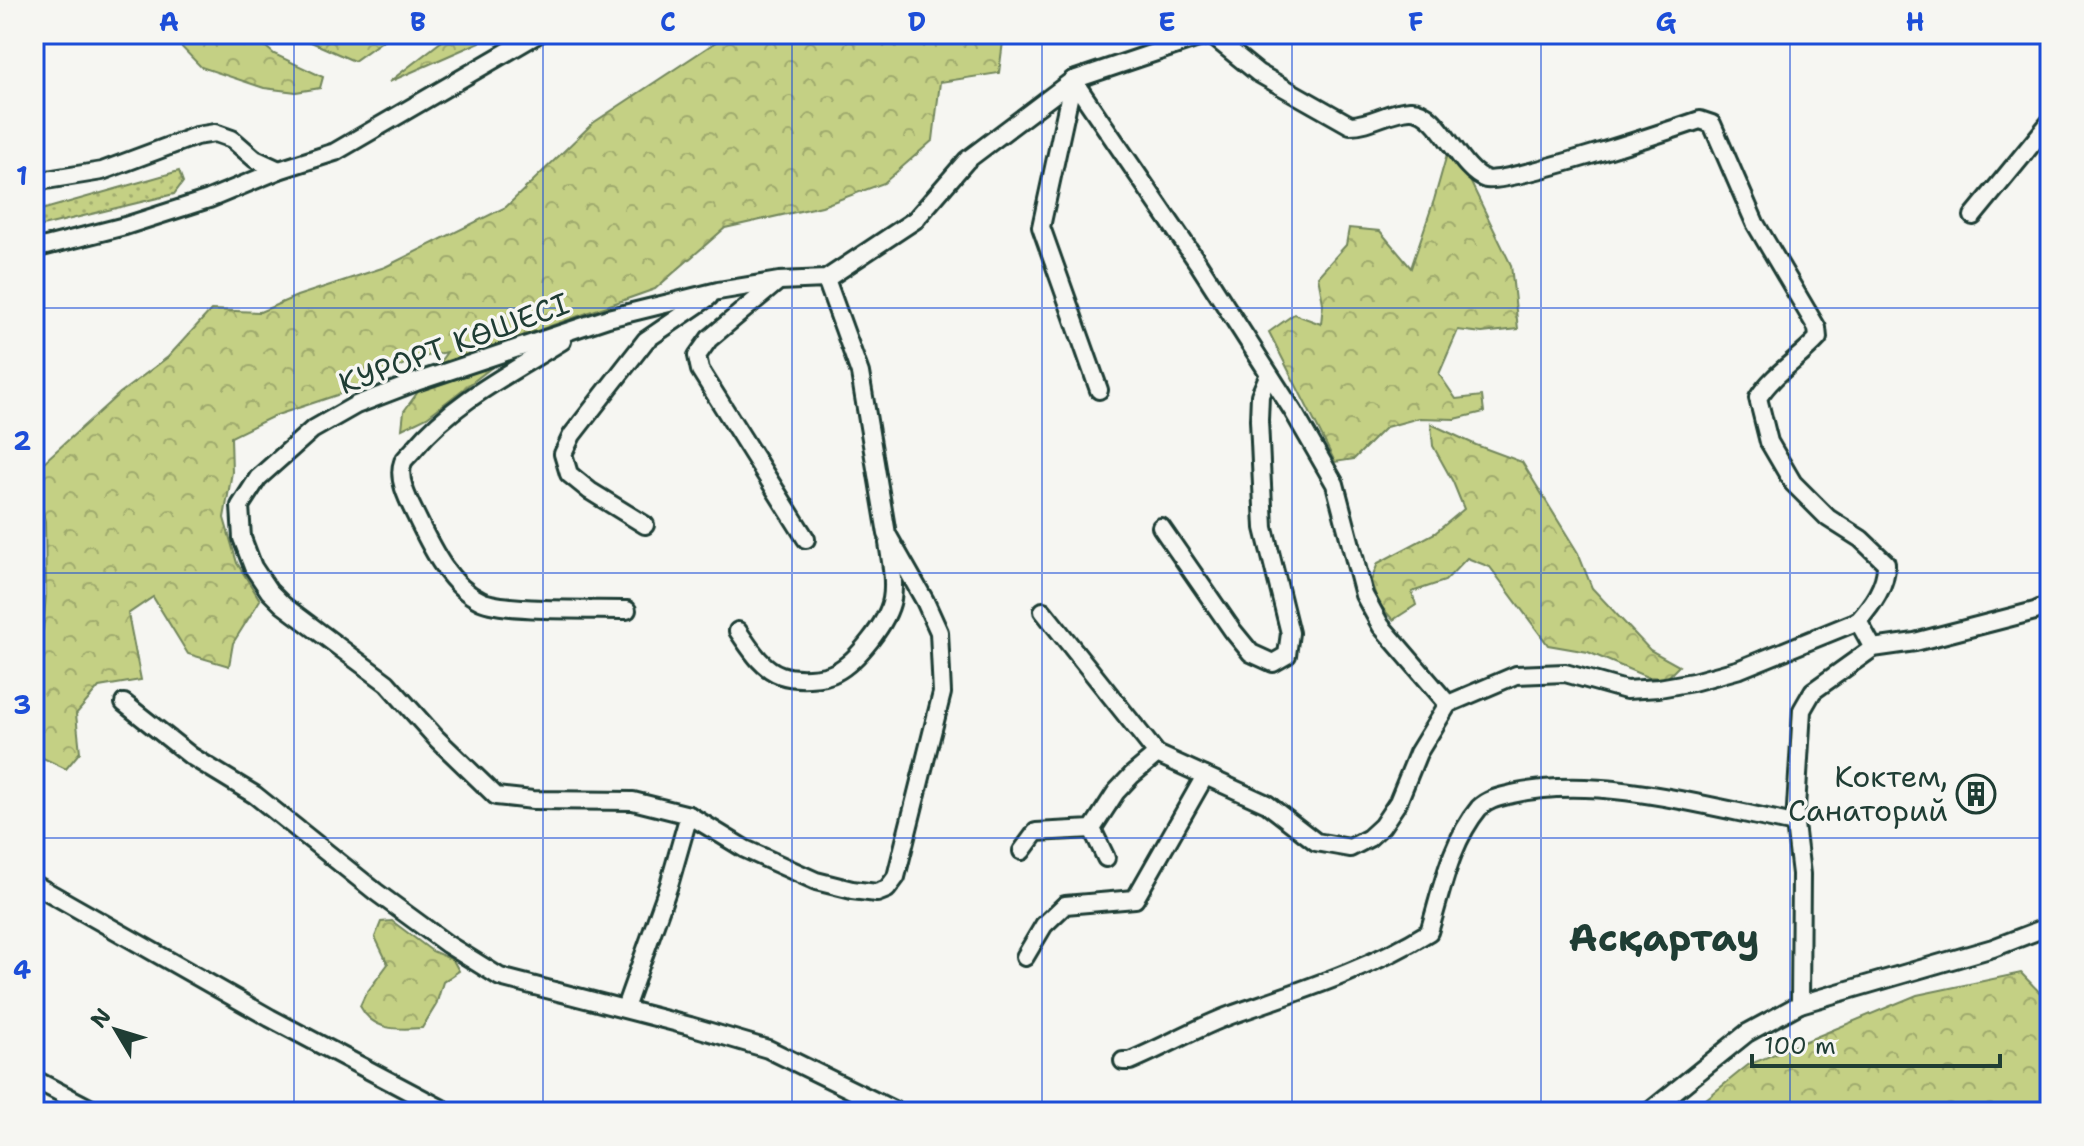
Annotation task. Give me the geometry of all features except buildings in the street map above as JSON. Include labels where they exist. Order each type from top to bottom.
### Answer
[{"type":"street","points":[[34,249],[125,226],[209,199],[279,170],[335,152],[538,34]]},
{"type":"street","points":[[826,279],[915,220],[967,160],[1073,80],[1210,34],[1258,73],[1350,125],[1361,125],[1410,110],[1420,112],[1485,179],[1499,180],[1540,169],[1700,120],[1712,124],[1755,223],[1817,328],[1818,338],[1767,385],[1758,398],[1769,442],[1793,483],[1828,518],[1861,539],[1886,563],[1887,576],[1871,606],[1858,621],[1740,669],[1693,682],[1626,690],[1565,673],[1516,675],[1448,704],[1418,753],[1398,802],[1382,826],[1369,838],[1350,848],[1316,842],[1267,804],[1157,754],[1043,611]]},
{"type":"street","points":[[1073,80],[1198,263],[1335,484],[1364,595],[1381,626],[1448,704]]},
{"type":"street","points":[[1073,80],[1041,227],[1099,390]]},
{"type":"street","points":[[1973,216],[2050,122]]},
{"type":"street","points":[[34,182],[102,171],[196,136],[215,133],[232,139],[255,159],[279,170]]},
{"type":"street","name":"КУРОРТ КӨШЕСІ","points":[[826,279],[860,373],[887,534],[939,632],[942,693],[896,877],[887,889],[877,893],[816,881],[745,849],[689,815],[633,801],[533,800],[496,796],[437,739],[387,683],[283,605],[269,591],[253,567],[242,538],[240,506],[246,492],[312,430],[356,405],[608,318],[718,291],[779,281],[826,279]]},
{"type":"street","points":[[779,281],[709,339],[697,356],[700,370],[806,539]]},
{"type":"street","points":[[645,525],[590,491],[569,474],[563,454],[572,435],[646,340],[718,291]]},
{"type":"street","points":[[583,327],[460,404],[403,463],[403,480],[408,500],[430,547],[466,591],[483,602],[627,610]]},
{"type":"street","points":[[1161,527],[1251,653],[1273,663],[1287,655],[1290,633],[1264,528],[1259,420],[1260,395],[1269,374]]},
{"type":"street","points":[[738,631],[762,664],[782,676],[813,677],[835,673],[856,657],[875,634],[892,602],[887,534]]},
{"type":"street","points":[[1800,1004],[1801,874],[1795,824],[1802,710],[1813,691],[1873,648],[1915,642],[2035,611],[2050,604]]},
{"type":"street","points":[[1858,621],[1873,648]]},
{"type":"street","points":[[124,703],[191,756],[255,795],[376,892],[447,944],[500,977],[625,1008],[768,1049],[897,1112]]},
{"type":"street","points":[[1092,829],[1116,792],[1157,754]]},
{"type":"street","points":[[1025,957],[1044,925],[1065,905],[1135,899],[1205,776]]},
{"type":"street","points":[[1123,1061],[1130,1061],[1228,1017],[1323,983],[1403,948],[1429,932],[1452,855],[1480,807],[1490,800],[1558,786],[1601,788],[1795,824]]},
{"type":"street","points":[[625,1008],[669,885],[689,815]]},
{"type":"street","points":[[1022,851],[1030,836],[1036,832],[1092,829]]},
{"type":"street","points":[[1092,829],[1106,858]]},
{"type":"street","points":[[34,884],[270,1018],[448,1112]]},
{"type":"street","points":[[1649,1112],[1747,1033],[1800,1004],[1993,948],[2050,926]]},
{"type":"street","points":[[34,1079],[97,1112]]},
{"type":"green space","points":[[169,34],[251,34],[274,54],[323,77],[320,88],[296,92],[264,88],[201,67]]},
{"type":"green space","points":[[293,34],[392,34],[354,61]]},
{"type":"green space","points":[[451,34],[498,34],[389,82]]},
{"type":"green space","points":[[728,34],[1004,34],[999,73],[940,82],[933,140],[884,183],[822,206],[725,228],[655,289],[542,329],[427,417],[402,429],[404,411],[447,352],[418,358],[343,393],[274,416],[231,437],[232,472],[224,518],[237,563],[260,600],[233,643],[229,666],[188,654],[153,597],[128,614],[141,680],[99,687],[76,714],[80,752],[66,769],[39,756],[34,758],[34,643],[43,630],[46,595],[45,521],[34,471],[120,393],[168,357],[211,310],[260,312],[297,296],[385,267],[506,207],[593,123]]},
{"type":"green space","points":[[1447,154],[1459,158],[1511,265],[1518,329],[1482,333],[1458,330],[1439,374],[1456,399],[1482,396],[1484,412],[1455,419],[1419,418],[1386,427],[1354,459],[1335,462],[1269,332],[1294,314],[1321,324],[1323,303],[1318,276],[1346,245],[1349,228],[1380,231],[1411,268]]},
{"type":"green space","points":[[179,171],[183,182],[174,194],[34,228],[34,212]]},
{"type":"green space","points":[[1431,424],[1522,462],[1578,553],[1592,588],[1650,650],[1679,666],[1667,678],[1647,677],[1588,652],[1548,645],[1490,567],[1467,558],[1445,581],[1412,592],[1416,605],[1393,620],[1378,603],[1371,581],[1378,563],[1435,533],[1464,509],[1433,446]]},
{"type":"green space","points":[[392,921],[432,951],[453,960],[459,971],[443,982],[436,1005],[422,1028],[386,1027],[372,1020],[360,1006],[388,964],[375,937],[381,922]]},
{"type":"green space","points":[[2021,973],[2050,1003],[2050,1112],[1690,1112],[1748,1065],[1917,995]]},
{"type":"place","name":"Коктем, Санаторий","points":[[1976,794]]},
{"type":"district","name":"Асқартау","points":[[1664,938]]}]
